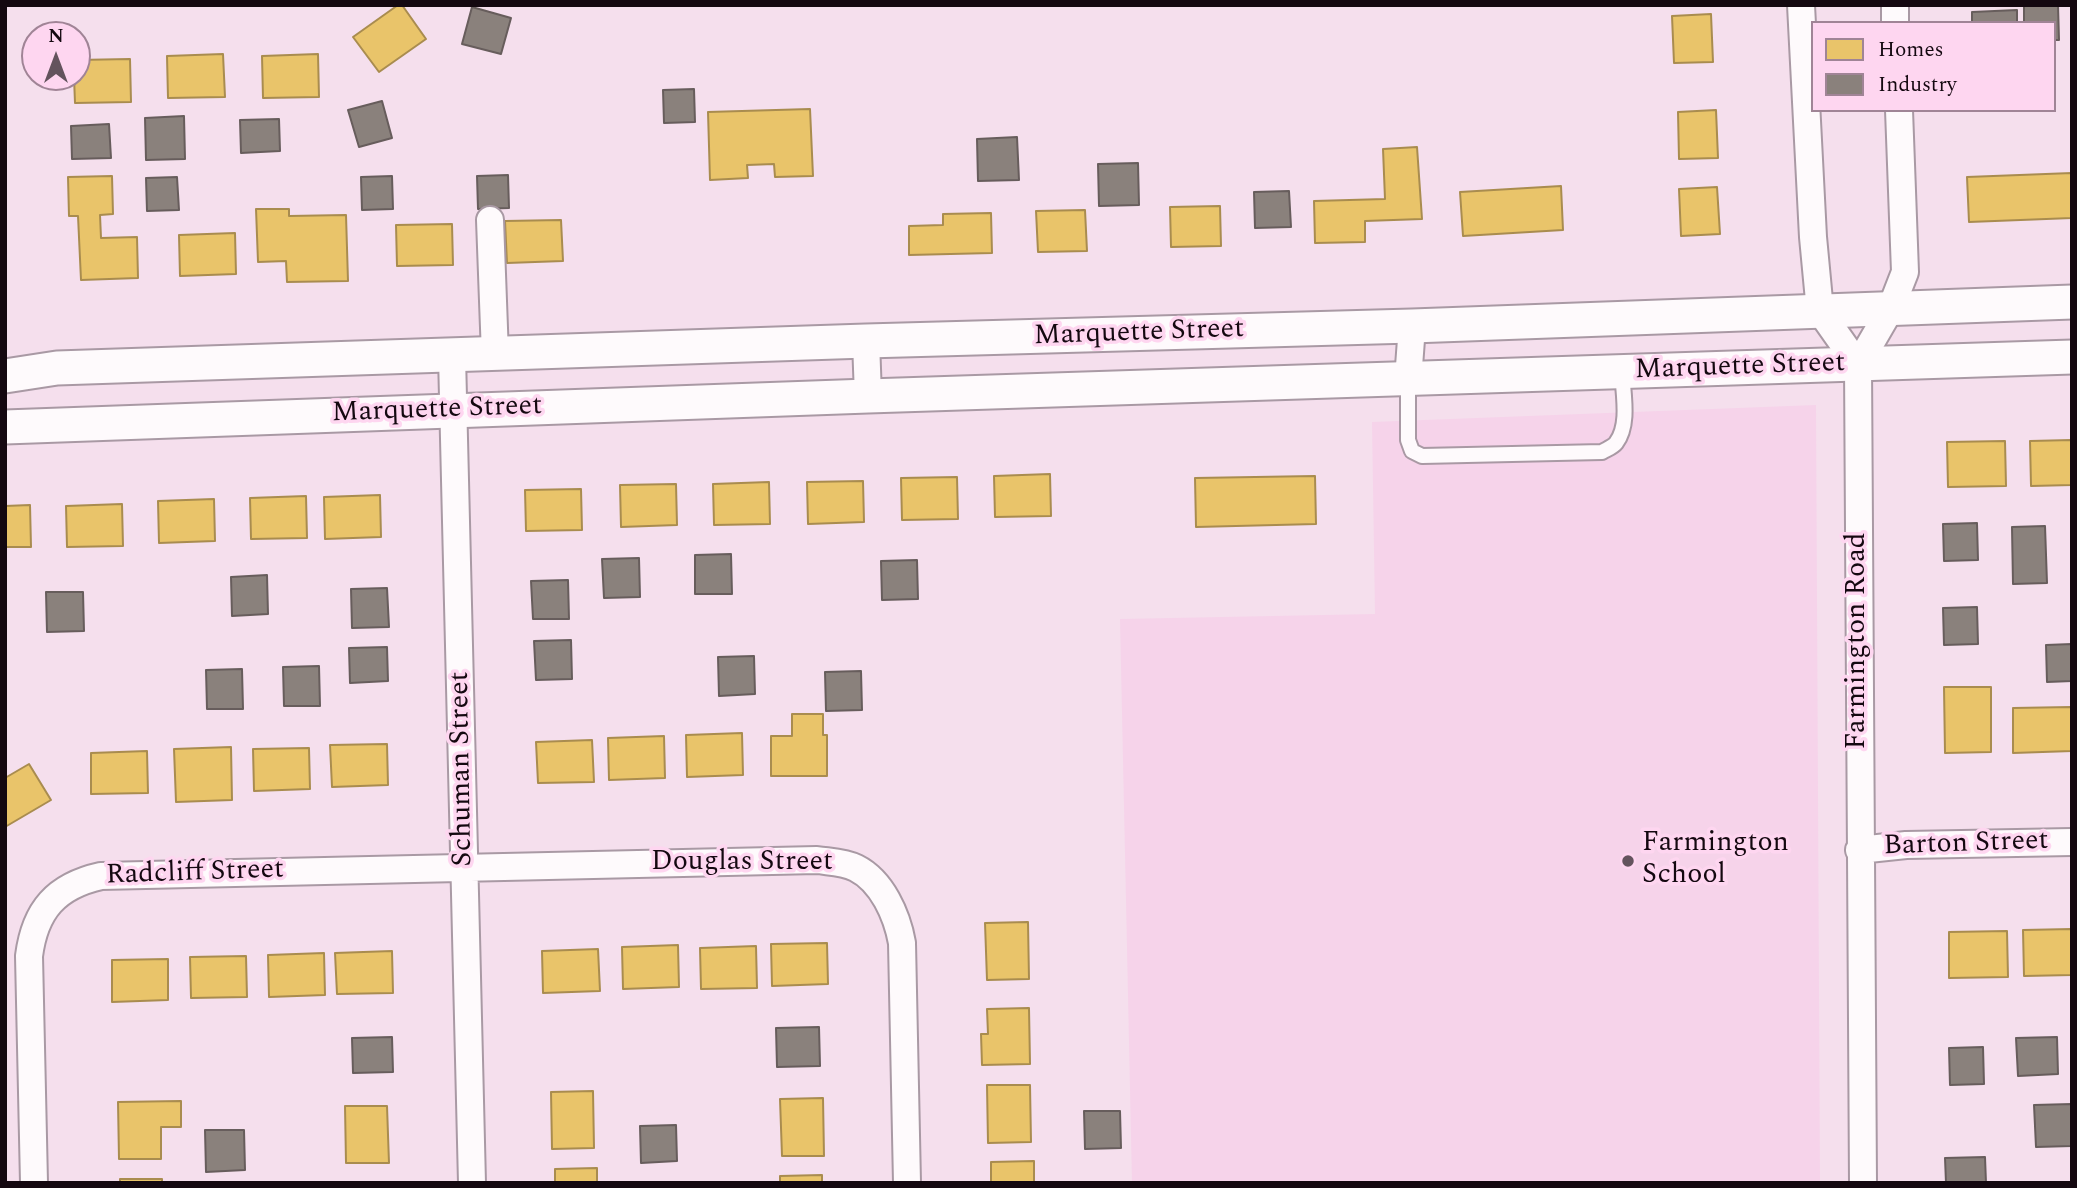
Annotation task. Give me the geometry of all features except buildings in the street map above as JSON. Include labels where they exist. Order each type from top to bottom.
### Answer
[{"type":"street","points":[[1801,5],[1812,223],[1820,311],[1858,365],[1891,308],[1905,271],[1899,112]]},
{"type":"street","points":[[490,220],[495,355]]},
{"type":"street","name":"Marquette Street","points":[[5,376],[57,368],[1412,326],[2072,302]]},
{"type":"street","points":[[1408,380],[1412,326]]},
{"type":"street","points":[[866,341],[868,396]]},
{"type":"street","name":"Schuman Street","points":[[452,356],[472,1183]]},
{"type":"street","name":"Marquette Street","points":[[5,427],[868,396],[2072,358]]},
{"type":"street","name":"Farmington Road","points":[[1858,365],[1863,1183]]},
{"type":"street","name":"Barton Street","points":[[1859,850],[1906,845],[2072,842]]},
{"type":"street","name":"Douglas Street","points":[[465,868],[817,860],[858,869],[875,884],[889,903],[898,923],[902,943],[907,1183]]},
{"type":"street","name":"Radcliff Street","points":[[34,1183],[29,956],[31,937],[38,918],[64,889],[82,880],[101,876],[465,868]]},
{"type":"lane","points":[[1408,380],[1408,440],[1412,451],[1422,456],[1602,452],[1615,445],[1621,432],[1624,419],[1622,371]]},
{"type":"shaded area","points":[[1816,405],[1820,1183],[1132,1183],[1120,619],[1375,614],[1372,422]]},
{"type":"place","name":"Farmington School","points":[[1628,861]]}]
